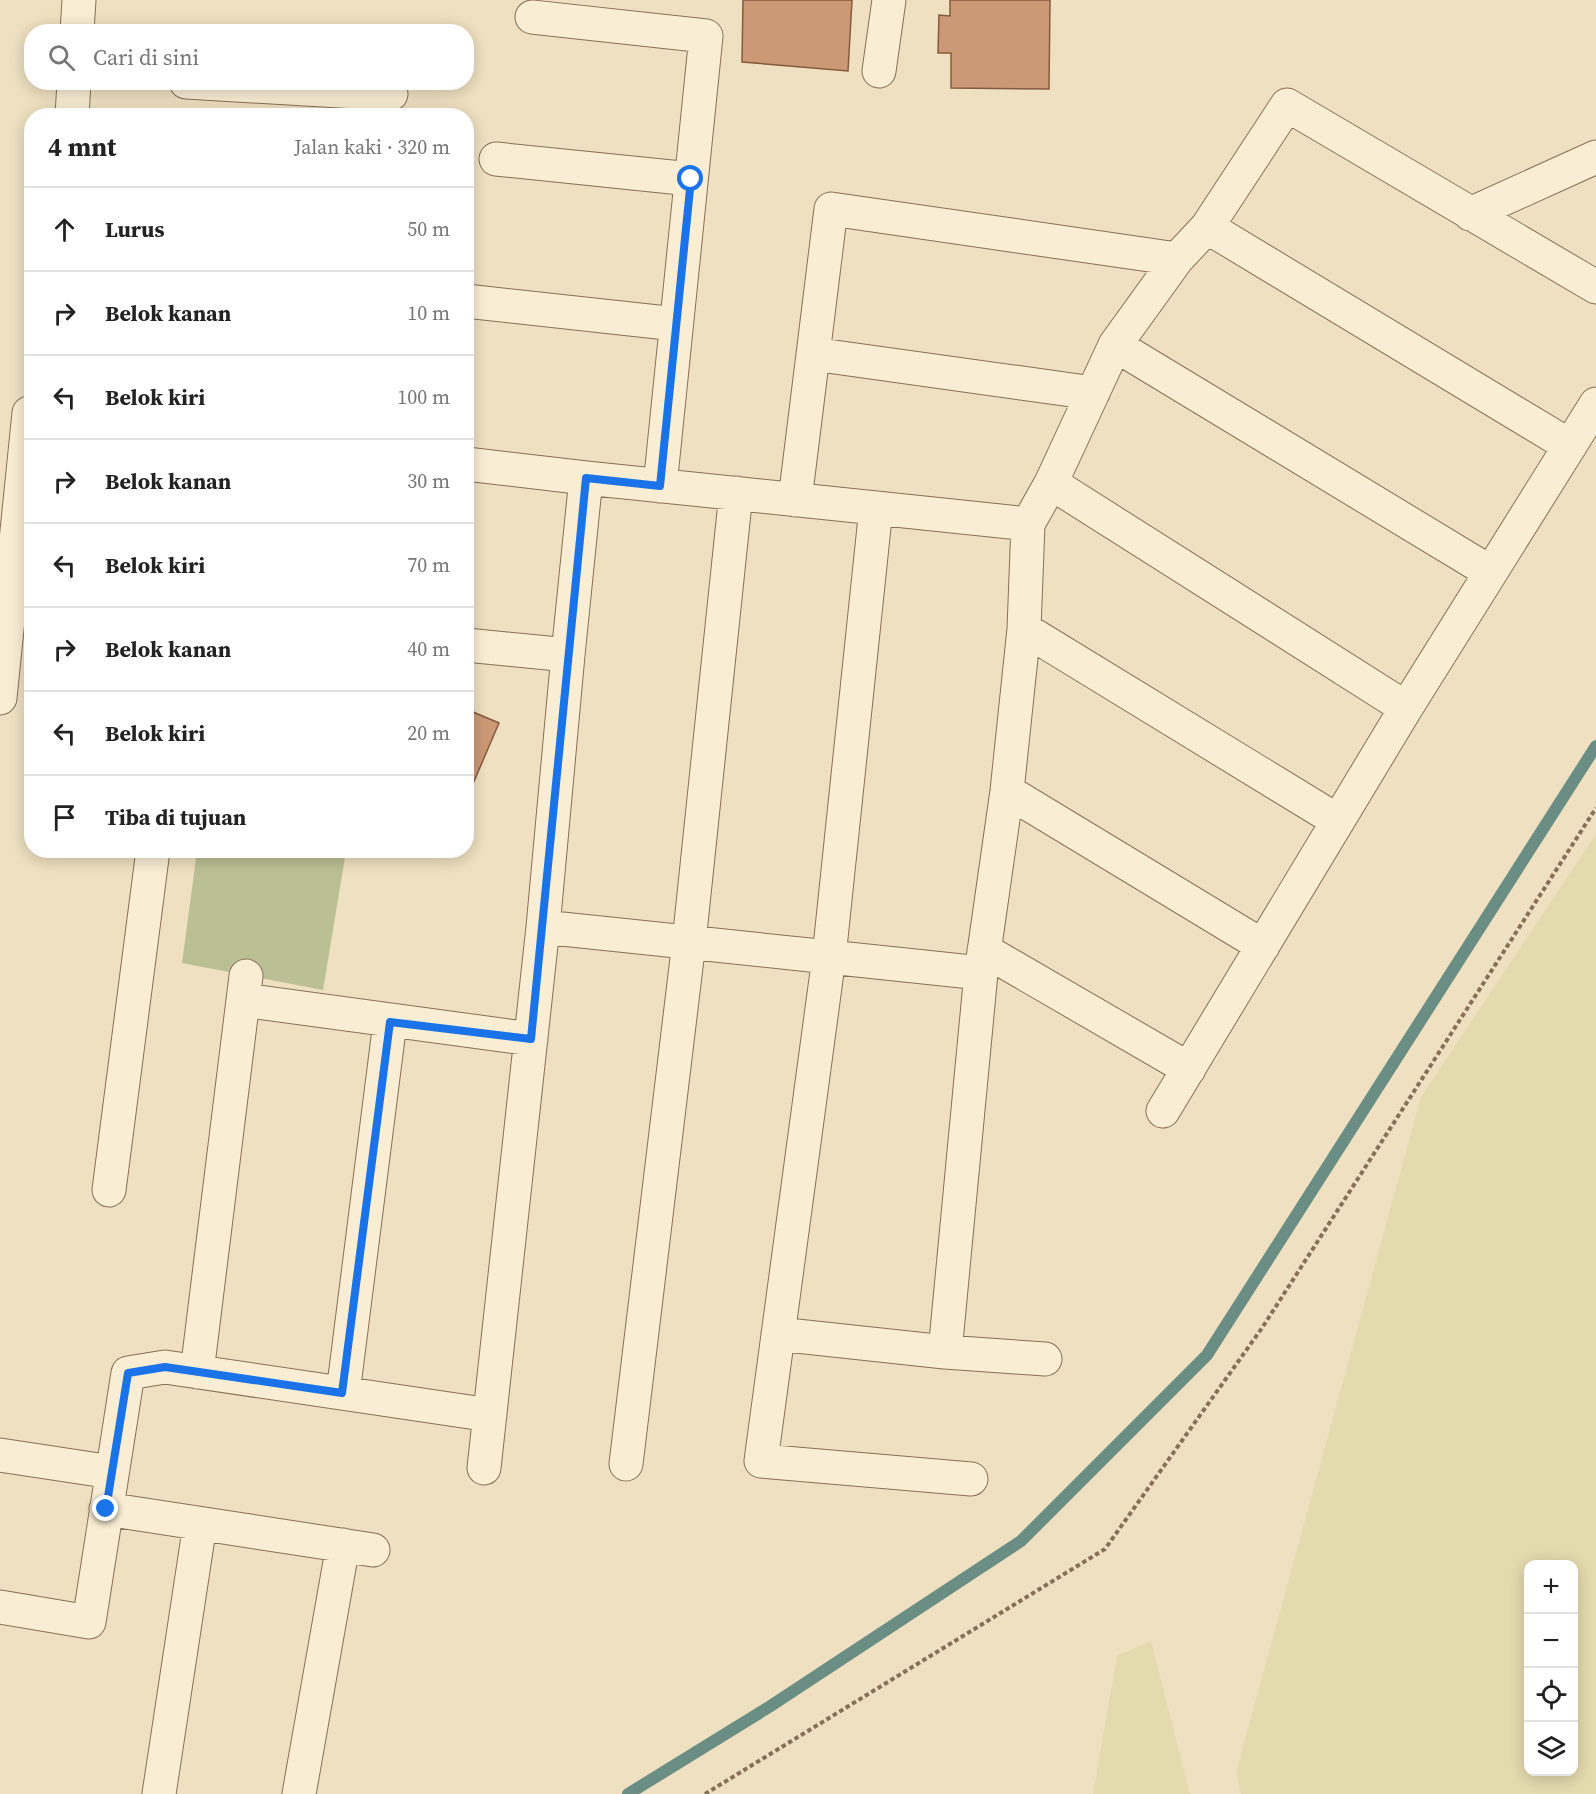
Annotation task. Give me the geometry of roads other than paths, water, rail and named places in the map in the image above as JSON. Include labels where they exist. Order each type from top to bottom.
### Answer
[{"type":"street","points":[[78,24],[79,0]]},
{"type":"street","points":[[879,71],[889,0]]},
{"type":"street","points":[[532,17],[706,36],[660,486]]},
{"type":"street","points":[[72,108],[74,90]]},
{"type":"street","points":[[323,90],[391,94]]},
{"type":"street","points":[[945,1352],[982,962],[1007,791],[1024,629],[1028,524],[1051,483],[1115,345],[1177,259],[1207,227],[1287,105],[1596,288]]},
{"type":"street","points":[[1470,214],[1596,157]]},
{"type":"street","points":[[495,159],[691,179]]},
{"type":"street","points":[[795,500],[831,209],[1177,259]]},
{"type":"street","points":[[1207,227],[1570,446]]},
{"type":"street","points":[[474,302],[676,324]]},
{"type":"street","points":[[1115,345],[1490,572]]},
{"type":"street","points":[[813,354],[1093,393]]},
{"type":"street","points":[[1164,1111],[1406,708],[1596,404]]},
{"type":"street","points":[[474,465],[1028,524]]},
{"type":"street","points":[[0,698],[14,600],[24,466]]},
{"type":"street","points":[[484,1468],[543,927],[586,478]]},
{"type":"street","points":[[1051,483],[1406,708]]},
{"type":"street","points":[[626,1464],[689,942],[736,493]]},
{"type":"street","points":[[876,508],[829,957],[761,1461],[971,1479]]},
{"type":"street","points":[[1024,629],[1338,821]]},
{"type":"street","points":[[474,646],[568,655]]},
{"type":"street","points":[[1007,791],[1263,946]]},
{"type":"street","points":[[109,1190],[152,858]]},
{"type":"street","points":[[543,927],[829,957],[982,962],[1189,1069]]},
{"type":"street","points":[[197,1371],[245,988],[390,1022],[531,1039]]},
{"type":"street","points":[[342,1393],[390,1022]]},
{"type":"street","points":[[778,1334],[945,1352],[1046,1359]]},
{"type":"street","points":[[0,1607],[89,1622],[128,1373],[165,1367],[490,1415]]},
{"type":"street","points":[[0,1455],[112,1472]]},
{"type":"street","points":[[106,1509],[358,1547],[299,1794]]},
{"type":"street","points":[[159,1794],[200,1524]]},
{"type":"waterway","points":[[628,1794],[769,1707],[1021,1541],[1207,1355],[1596,746]]}]
